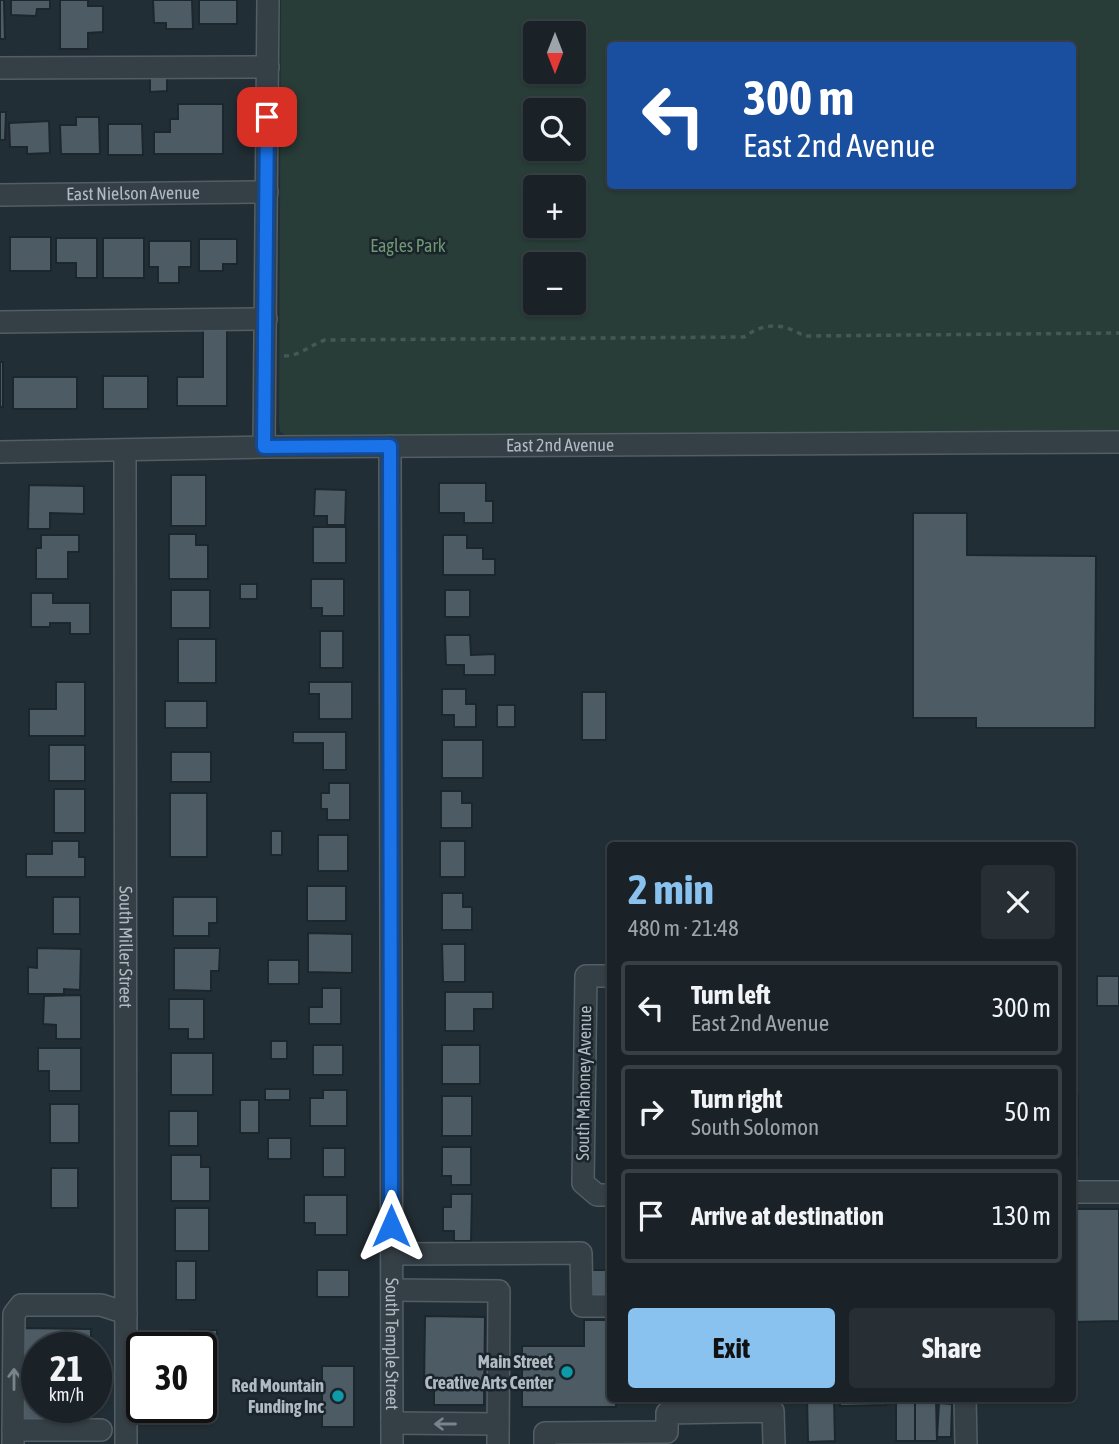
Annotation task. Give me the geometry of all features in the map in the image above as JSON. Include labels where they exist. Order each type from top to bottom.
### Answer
[{"type":"street","points":[[264,447],[268,0]]},
{"type":"street","points":[[0,68],[268,67]]},
{"type":"street","name":"East Nielson Avenue","points":[[0,195],[267,192]]},
{"type":"street","points":[[0,322],[266,319]]},
{"type":"street","name":"East 2nd Avenue","points":[[0,452],[264,447],[1119,442]]},
{"type":"street","name":"South Temple Street","points":[[390,446],[392,1434]]},
{"type":"street","name":"South Miller Street","points":[[125,450],[126,1444]]},
{"type":"street","name":"South Mahoney Avenue","points":[[607,976],[586,976],[583,1169],[583,1183],[597,1195],[607,1195]]},
{"type":"street","points":[[1076,1192],[1119,1192]]},
{"type":"street","points":[[391,1254],[581,1253],[582,1306],[607,1306]]},
{"type":"street","points":[[391,1290],[499,1291],[498,1434],[392,1434]]},
{"type":"street","points":[[101,1430],[13,1437],[14,1314],[21,1305],[101,1305],[126,1313]]},
{"type":"street","points":[[965,1402],[965,1444]]},
{"type":"street","points":[[545,1444],[545,1433],[668,1438],[667,1413],[773,1411],[774,1444]]},
{"type":"path","points":[[265,356],[291,356],[325,340],[744,337],[758,327],[789,327],[804,337],[1119,333]]},
{"type":"green space","name":"Eagles Park","points":[[281,0],[1119,0],[1119,430],[285,435],[280,431],[279,423]]},
{"type":"building","points":[[0,0],[4,0],[5,39],[0,39]]},
{"type":"building","points":[[11,0],[50,0],[50,9],[37,9],[36,16],[11,15]]},
{"type":"building","points":[[60,0],[88,0],[88,6],[103,6],[103,32],[88,33],[88,49],[60,49]]},
{"type":"building","points":[[153,0],[192,0],[193,29],[166,29],[166,23],[154,23]]},
{"type":"building","points":[[199,0],[237,0],[237,24],[199,24]]},
{"type":"building","points":[[167,74],[167,91],[150,92],[150,75]]},
{"type":"building","points":[[178,104],[223,104],[223,154],[154,154],[154,132],[170,132],[170,119],[178,119]]},
{"type":"building","points":[[0,112],[6,112],[5,140],[0,140]]},
{"type":"building","points":[[76,117],[99,117],[100,154],[61,154],[60,125],[76,125]]},
{"type":"building","points":[[49,121],[50,153],[27,154],[27,147],[10,147],[9,123]]},
{"type":"building","points":[[108,124],[142,124],[143,155],[108,155]]},
{"type":"building","points":[[10,237],[51,237],[51,271],[10,271]]},
{"type":"building","points":[[56,238],[97,238],[97,278],[76,278],[76,263],[56,263]]},
{"type":"building","points":[[103,238],[144,238],[144,278],[103,278]]},
{"type":"building","points":[[199,239],[237,239],[237,264],[223,264],[223,271],[199,271]]},
{"type":"building","points":[[149,241],[191,241],[191,267],[179,267],[179,283],[158,283],[158,267],[149,267]]},
{"type":"building","points":[[203,330],[227,330],[227,406],[177,406],[177,377],[203,377]]},
{"type":"building","points":[[0,362],[3,362],[3,407],[0,407]]},
{"type":"building","points":[[103,376],[148,376],[148,409],[103,409]]},
{"type":"building","points":[[13,377],[77,377],[77,409],[13,409]]},
{"type":"building","points":[[171,475],[206,475],[206,526],[171,526]]},
{"type":"building","points":[[439,483],[486,483],[486,501],[493,501],[493,523],[464,523],[464,513],[439,513]]},
{"type":"building","points":[[29,485],[84,486],[84,514],[50,513],[50,529],[28,529]]},
{"type":"building","points":[[315,489],[346,490],[345,525],[327,525],[327,516],[314,516]]},
{"type":"building","points":[[913,513],[967,513],[967,555],[1096,556],[1095,728],[976,728],[976,718],[913,718]]},
{"type":"building","points":[[313,527],[346,527],[346,563],[313,563]]},
{"type":"building","points":[[169,534],[196,534],[196,545],[208,545],[208,579],[169,579]]},
{"type":"building","points":[[41,535],[79,535],[79,552],[68,552],[68,579],[36,579],[36,548],[41,548]]},
{"type":"building","points":[[443,535],[467,535],[467,548],[483,548],[483,559],[495,559],[495,575],[443,575]]},
{"type":"building","points":[[311,579],[344,579],[344,616],[322,616],[322,608],[311,608]]},
{"type":"building","points":[[240,584],[257,584],[257,599],[240,599]]},
{"type":"building","points":[[171,590],[210,590],[210,628],[171,628]]},
{"type":"building","points":[[445,590],[470,590],[470,617],[445,617]]},
{"type":"building","points":[[31,593],[53,593],[53,603],[90,603],[90,634],[70,634],[70,623],[31,627]]},
{"type":"building","points":[[320,631],[343,631],[343,668],[320,668]]},
{"type":"building","points":[[445,635],[470,635],[471,655],[495,654],[495,675],[464,675],[464,665],[446,665]]},
{"type":"building","points":[[178,639],[216,639],[216,683],[178,683]]},
{"type":"building","points":[[56,682],[85,682],[85,736],[29,736],[29,709],[56,709]]},
{"type":"building","points":[[309,682],[352,682],[352,719],[319,719],[319,694],[309,694]]},
{"type":"building","points":[[442,689],[466,689],[466,704],[476,704],[476,727],[454,727],[454,715],[442,715]]},
{"type":"building","points":[[582,692],[606,692],[606,740],[582,740]]},
{"type":"building","points":[[165,701],[207,701],[207,728],[165,728]]},
{"type":"building","points":[[497,705],[515,705],[515,727],[497,727]]},
{"type":"building","points":[[293,732],[346,732],[346,770],[323,770],[323,743],[293,743]]},
{"type":"building","points":[[442,740],[483,740],[483,778],[442,778]]},
{"type":"building","points":[[49,745],[85,745],[85,781],[49,781]]},
{"type":"building","points":[[171,752],[211,752],[211,782],[171,782]]},
{"type":"building","points":[[329,783],[350,783],[350,820],[327,820],[327,809],[321,809],[321,793],[329,793]]},
{"type":"building","points":[[54,789],[85,789],[85,833],[54,833]]},
{"type":"building","points":[[441,791],[462,791],[462,803],[472,803],[472,828],[441,828]]},
{"type":"building","points":[[170,793],[207,793],[207,857],[170,857]]},
{"type":"building","points":[[271,831],[282,831],[282,855],[271,855]]},
{"type":"building","points":[[318,835],[348,835],[348,871],[318,871]]},
{"type":"building","points":[[52,841],[79,841],[79,857],[85,857],[85,877],[26,877],[26,854],[52,854]]},
{"type":"building","points":[[440,841],[465,841],[465,877],[440,877]]},
{"type":"building","points":[[307,886],[346,886],[346,921],[307,921]]},
{"type":"building","points":[[442,893],[463,893],[463,907],[472,907],[472,930],[442,930]]},
{"type":"building","points":[[53,897],[80,897],[80,934],[53,934]]},
{"type":"building","points":[[173,897],[217,897],[217,923],[209,923],[209,936],[173,936]]},
{"type":"building","points":[[308,933],[352,934],[352,973],[308,972]]},
{"type":"building","points":[[442,944],[465,944],[465,982],[443,982]]},
{"type":"building","points":[[37,948],[81,949],[80,990],[64,989],[64,994],[28,994],[28,967],[37,968]]},
{"type":"building","points":[[174,948],[220,948],[219,971],[211,971],[211,991],[174,990]]},
{"type":"building","points":[[268,960],[299,960],[299,984],[268,984]]},
{"type":"building","points":[[1076,975],[1077,975],[1076,1041]]},
{"type":"building","points":[[1097,976],[1119,976],[1119,1006],[1097,1006]]},
{"type":"building","points":[[322,988],[341,988],[341,1024],[309,1024],[309,1007],[322,1007]]},
{"type":"building","points":[[445,992],[493,992],[493,1009],[474,1009],[474,1031],[445,1031]]},
{"type":"building","points":[[81,995],[81,1039],[56,1039],[56,1025],[43,1024],[44,996]]},
{"type":"building","points":[[169,999],[204,999],[204,1039],[188,1039],[188,1029],[169,1029]]},
{"type":"building","points":[[271,1041],[287,1041],[287,1059],[271,1059]]},
{"type":"building","points":[[313,1045],[343,1045],[343,1075],[313,1075]]},
{"type":"building","points":[[442,1045],[480,1045],[480,1084],[442,1084]]},
{"type":"building","points":[[38,1048],[81,1048],[81,1091],[49,1091],[49,1071],[38,1071]]},
{"type":"building","points":[[1076,1048],[1077,1048],[1076,1079]]},
{"type":"building","points":[[171,1053],[213,1053],[213,1095],[171,1095]]},
{"type":"building","points":[[265,1089],[290,1089],[290,1100],[265,1100]]},
{"type":"building","points":[[323,1090],[347,1090],[347,1126],[310,1126],[310,1098],[323,1098]]},
{"type":"building","points":[[1076,1095],[1078,1095],[1076,1157]]},
{"type":"building","points":[[442,1096],[472,1096],[472,1136],[442,1136]]},
{"type":"building","points":[[240,1100],[259,1100],[259,1133],[240,1133]]},
{"type":"building","points":[[50,1104],[79,1104],[79,1143],[50,1143]]},
{"type":"building","points":[[169,1111],[198,1111],[198,1146],[169,1146]]},
{"type":"building","points":[[268,1138],[291,1138],[291,1159],[268,1159]]},
{"type":"building","points":[[442,1147],[471,1147],[471,1185],[451,1185],[451,1176],[442,1176]]},
{"type":"building","points":[[323,1148],[345,1148],[345,1177],[323,1177]]},
{"type":"building","points":[[171,1155],[201,1155],[201,1167],[210,1167],[210,1201],[171,1201]]},
{"type":"building","points":[[51,1168],[78,1168],[78,1208],[51,1208]]},
{"type":"building","points":[[451,1194],[472,1194],[471,1241],[454,1241],[454,1231],[443,1231],[443,1207],[451,1207]]},
{"type":"building","points":[[304,1195],[347,1195],[347,1235],[315,1235],[315,1223],[304,1223]]},
{"type":"building","points":[[175,1208],[209,1208],[209,1251],[175,1251]]},
{"type":"building","points":[[1076,1209],[1119,1209],[1119,1321],[1076,1322]]},
{"type":"building","points":[[176,1261],[196,1261],[196,1300],[176,1300]]},
{"type":"building","points":[[317,1270],[349,1270],[349,1297],[317,1297]]},
{"type":"building","points":[[589,1270],[607,1270],[607,1296],[589,1296]]},
{"type":"building","points":[[425,1316],[485,1317],[484,1405],[434,1405],[434,1387],[424,1387]]},
{"type":"building","name":"Main Street Creative Arts Center","points":[[584,1320],[607,1320],[607,1402],[616,1402],[616,1407],[522,1407],[522,1346],[584,1346]]},
{"type":"building","points":[[20,1328],[91,1329],[91,1332],[21,1332],[20,1420]]},
{"type":"building","points":[[191,1330],[217,1330],[217,1332]]},
{"type":"building","name":"Red Mountain Funding Inc","points":[[322,1366],[354,1366],[354,1427],[322,1427]]},
{"type":"building","points":[[807,1402],[834,1402],[835,1441],[808,1442]]},
{"type":"building","points":[[840,1402],[886,1402],[886,1405],[840,1406]]},
{"type":"building","points":[[896,1402],[915,1402],[915,1441],[896,1441]]},
{"type":"building","points":[[915,1402],[936,1402],[937,1441],[915,1441]]},
{"type":"building","points":[[939,1403],[952,1404],[951,1437],[937,1437]]},
{"type":"place","name":"Main Street Creative Arts Center","points":[[567,1372]]},
{"type":"place","name":"Red Mountain Funding Inc","points":[[338,1396]]},
{"type":"route","points":[[267,117],[264,447],[390,446],[391,1226]]}]
